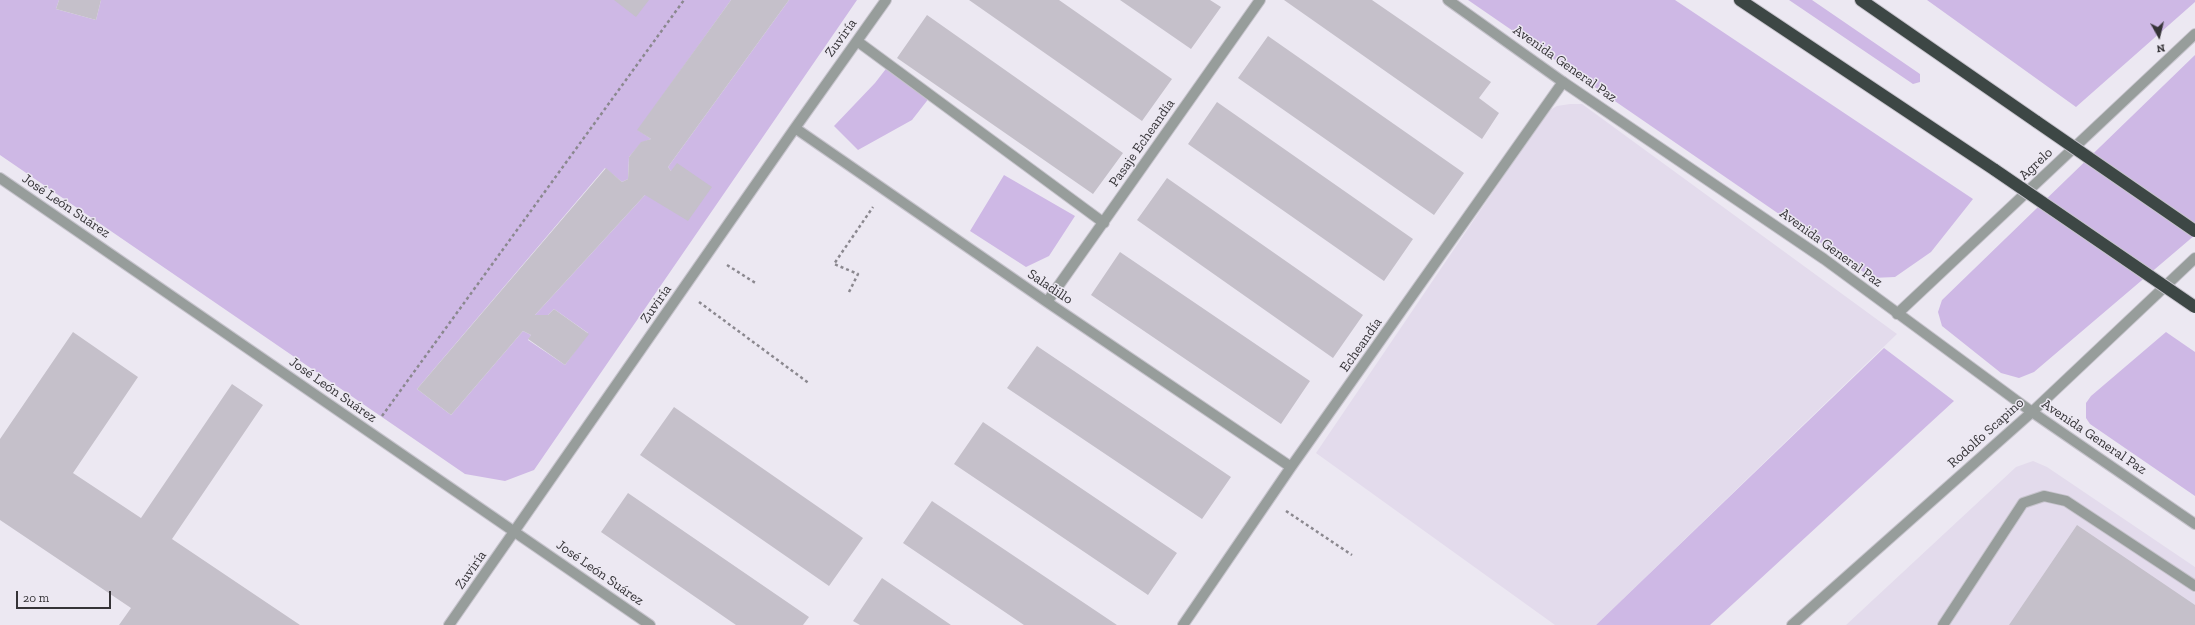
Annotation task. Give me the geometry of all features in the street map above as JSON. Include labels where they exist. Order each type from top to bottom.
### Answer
[{"type":"highway","points":[[1740,0],[1995,170],[2195,307]]},
{"type":"highway","points":[[1861,0],[2195,231]]},
{"type":"street","name":"Zuviría","points":[[449,625],[794,128],[886,0]]},
{"type":"street","name":"Pasaje Echeandía","points":[[1047,302],[1260,0]]},
{"type":"street","name":"Avenida General Paz","points":[[1448,0],[1563,82],[1824,259],[2032,412],[2195,524]]},
{"type":"street","name":"Agrelo","points":[[1897,314],[2195,34]]},
{"type":"street","points":[[857,41],[1104,222]]},
{"type":"street","name":"Echeandía","points":[[1183,625],[1291,467],[1563,82]]},
{"type":"street","name":"Saladillo","points":[[794,128],[1291,467]]},
{"type":"street","name":"José León Suárez","points":[[0,178],[650,625]]},
{"type":"street","name":"Rodolfo Scapino","points":[[1792,625],[2032,412],[2195,258]]},
{"type":"street","points":[[1942,625],[2023,503],[2044,496],[2066,501],[2195,586]]},
{"type":"path","points":[[370,432],[684,0]]},
{"type":"path","points":[[849,292],[858,274],[834,264],[885,190]]},
{"type":"path","points":[[708,253],[757,284]]},
{"type":"path","points":[[682,290],[810,384]]},
{"type":"path","points":[[1268,500],[1352,554]]},
{"type":"shaded area","points":[[0,0],[59,0],[56,9],[96,20],[101,0],[731,0],[638,130],[651,139],[641,143],[629,157],[628,179],[622,182],[605,168],[417,389],[451,415],[523,331],[531,335],[528,340],[565,365],[588,333],[554,309],[548,315],[535,315],[645,195],[671,171],[668,167],[789,0],[857,0],[534,470],[505,481],[465,474],[0,155]]},
{"type":"shaded area","points":[[1468,0],[1675,0],[1973,199],[1931,252],[1895,277],[1872,278]]},
{"type":"shaded area","points":[[1789,0],[1812,0],[1920,74],[1920,82],[1913,84]]},
{"type":"shaded area","points":[[1927,0],[2195,0],[2195,2],[2076,107]]},
{"type":"shaded area","points":[[2195,55],[2195,235],[2034,372],[2019,378],[2001,373],[1942,326],[1938,312],[1942,300]]},
{"type":"shaded area","points":[[892,61],[933,93],[912,120],[858,150],[834,126],[875,83]]},
{"type":"shaded area","points":[[1582,104],[1897,334],[1596,625],[1555,625],[1316,453],[1547,112],[1557,106]]},
{"type":"shaded area","points":[[1004,175],[1075,216],[1049,256],[1026,267],[970,231]]},
{"type":"shaded area","points":[[2166,332],[2195,352],[2195,496],[2090,424],[2086,418],[2086,403],[2091,396]]},
{"type":"shaded area","points":[[1884,348],[1954,401],[1710,625],[1596,625]]},
{"type":"shaded area","points":[[2033,461],[2047,467],[2195,567],[2195,625],[1846,625],[2016,467]]},
{"type":"building","points":[[59,0],[101,0],[96,20],[56,9]]},
{"type":"building","points":[[614,0],[649,0],[636,17]]},
{"type":"building","points":[[731,0],[789,0],[668,167],[671,171],[677,163],[712,187],[688,221],[645,195],[535,315],[548,315],[554,309],[589,334],[565,365],[528,339],[531,335],[523,331],[451,415],[417,389],[606,168],[622,182],[628,179],[629,157],[641,142],[651,139],[637,130]]},
{"type":"building","points":[[969,0],[1059,0],[1172,79],[1142,121]]},
{"type":"building","points":[[1120,0],[1210,0],[1221,7],[1191,49]]},
{"type":"building","points":[[1284,0],[1372,0],[1491,82],[1479,98],[1499,113],[1482,139]]},
{"type":"building","points":[[927,15],[1123,153],[1093,194],[897,58]]},
{"type":"building","points":[[1268,36],[1464,173],[1434,215],[1238,78]]},
{"type":"building","points":[[1217,102],[1413,239],[1384,281],[1188,144]]},
{"type":"building","points":[[1167,178],[1363,315],[1333,358],[1137,220]]},
{"type":"building","points":[[1120,252],[1310,381],[1281,424],[1091,295]]},
{"type":"building","points":[[73,332],[138,377],[73,473],[141,518],[232,384],[263,405],[172,539],[300,625],[119,625],[131,608],[0,520],[0,439]]},
{"type":"building","points":[[1037,346],[1231,477],[1202,519],[1007,388]]},
{"type":"building","points":[[674,407],[863,538],[829,586],[640,455]]},
{"type":"building","points":[[983,422],[1177,553],[1148,595],[954,464]]},
{"type":"building","points":[[628,493],[809,617],[803,625],[736,625],[601,532]]},
{"type":"building","points":[[932,501],[1117,625],[1024,625],[903,543]]},
{"type":"building","points":[[2077,525],[2195,605],[2195,625],[2009,625]]},
{"type":"building","points":[[882,578],[951,625],[860,625],[853,621]]}]
